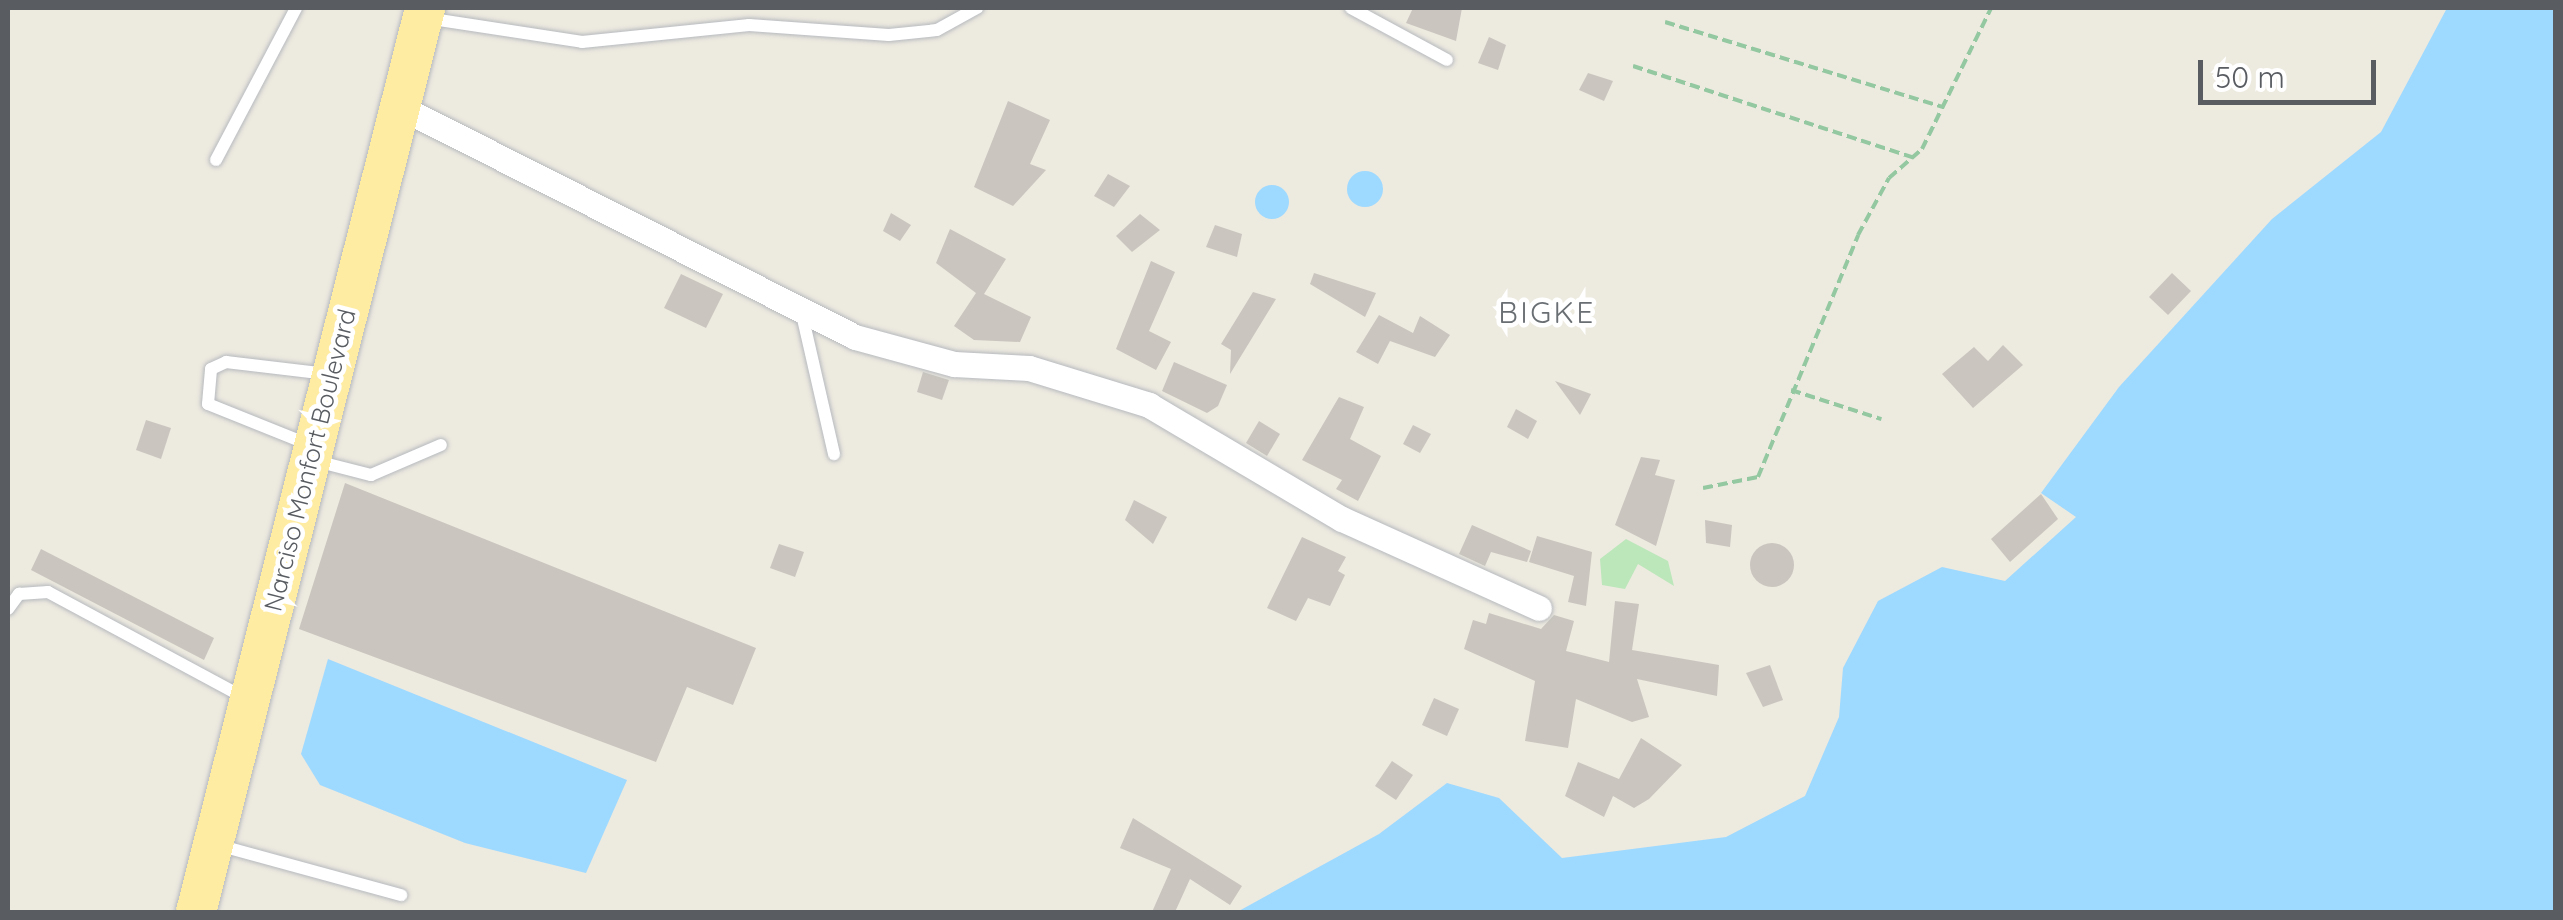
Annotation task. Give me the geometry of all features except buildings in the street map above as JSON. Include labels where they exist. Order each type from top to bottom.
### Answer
[{"type":"main road","name":"Narciso Monfort Boulevard","points":[[196,912],[216,844],[329,375],[406,110],[424,12]]},
{"type":"street","points":[[406,110],[801,310],[954,364],[1101,386],[1458,579],[1538,608]]},
{"type":"lane","points":[[216,160],[296,8]]},
{"type":"lane","points":[[424,12],[582,42],[749,25],[889,35],[937,30],[977,8]]},
{"type":"lane","points":[[1351,8],[1447,60]]},
{"type":"lane","points":[[801,310],[834,454]]},
{"type":"lane","points":[[329,375],[226,362],[211,369],[208,404],[311,452],[371,474],[441,444]]},
{"type":"lane","points":[[8,609],[19,594],[48,592],[250,701]]},
{"type":"lane","points":[[216,844],[401,895]]},
{"type":"path","points":[[1703,488],[1758,477],[1791,390],[1874,203],[1914,158],[1944,108],[1992,8]]},
{"type":"path","points":[[1666,22],[1944,108]]},
{"type":"path","points":[[1633,66],[1914,158]]},
{"type":"path","points":[[1791,390],[1881,418]]},
{"type":"green space","points":[[1626,539],[1668,561],[1674,586],[1638,564],[1625,589],[1602,585],[1600,559]]},
{"type":"water","points":[[2447,8],[2555,8],[2555,912],[1237,912],[1379,834],[1447,783],[1499,798],[1562,858],[1726,837],[1805,796],[1839,717],[1843,668],[1878,601],[1942,567],[2005,581],[2076,517],[2041,493],[2119,387],[2272,219],[2381,132]]},
{"type":"water","points":[[1365,171],[1378,176],[1383,189],[1378,202],[1365,207],[1352,202],[1347,189],[1352,176]]},
{"type":"water","points":[[1272,185],[1284,190],[1289,202],[1284,214],[1272,219],[1260,214],[1255,202],[1260,190]]},
{"type":"water","points":[[328,659],[627,780],[586,873],[465,843],[320,785],[301,754]]},
{"type":"district","name":"BIGKE","points":[[1547,312]]}]
